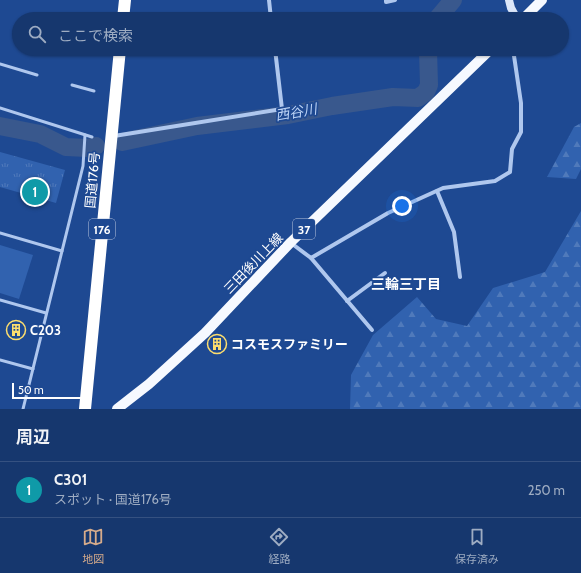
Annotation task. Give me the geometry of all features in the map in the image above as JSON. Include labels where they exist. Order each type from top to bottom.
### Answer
[{"type":"highway","points":[[124,12],[125,0]]},
{"type":"highway","name":"国道176号","points":[[85,409],[110,136],[119,56]]},
{"type":"main road","points":[[530,12],[542,0]]},
{"type":"main road","name":"三田後川上線","points":[[117,409],[149,384],[205,333],[291,242],[484,56]]},
{"type":"street","points":[[269,0],[270,12]]},
{"type":"street","points":[[386,0],[386,2],[395,0]]},
{"type":"street","points":[[509,0],[513,12]]},
{"type":"street","points":[[110,136],[282,109],[276,56]]},
{"type":"street","points":[[311,258],[388,213],[443,188],[495,181],[510,172],[512,149],[520,132],[521,103],[514,56]]},
{"type":"street","points":[[437,191],[454,232],[460,277]]},
{"type":"street","points":[[291,242],[311,258],[372,330]]},
{"type":"street","points":[[348,301],[385,273]]},
{"type":"lane","points":[[0,64],[37,75]]},
{"type":"lane","points":[[72,85],[94,91]]},
{"type":"lane","points":[[0,108],[92,137]]},
{"type":"lane","points":[[23,409],[83,166],[85,135]]},
{"type":"lane","points":[[0,233],[62,251]]},
{"type":"lane","points":[[0,300],[46,313]]},
{"type":"lane","points":[[0,360],[33,369]]},
{"type":"green space","points":[[581,123],[581,169],[576,179],[547,177],[574,127]]},
{"type":"green space","points":[[0,152],[65,170],[56,203],[0,187]]},
{"type":"green space","points":[[581,211],[581,409],[350,409],[351,375],[373,335],[417,297],[436,319],[467,326],[493,288],[545,272]]},
{"type":"green space","points":[[0,245],[33,255],[19,299],[0,293]]},
{"type":"waterway","name":"西谷川","points":[[443,12],[453,0]]},
{"type":"waterway","name":"西谷川","points":[[122,142],[197,126],[288,115],[332,106],[393,97],[418,98],[426,92],[429,85],[428,56]]},
{"type":"waterway","name":"西谷川","points":[[0,126],[40,134],[66,147],[87,148],[96,146]]},
{"type":"place","name":"C301","points":[[35,192]]},
{"type":"place","name":"C203","points":[[16,330]]},
{"type":"place","name":"コスモスファミリー","points":[[217,344]]},
{"type":"district","name":"三輪三丁目","points":[[406,284]]}]
